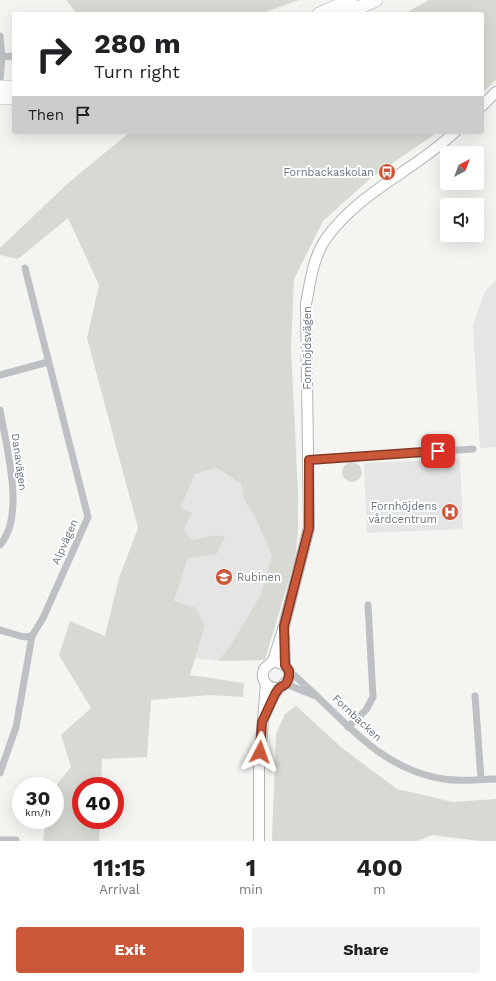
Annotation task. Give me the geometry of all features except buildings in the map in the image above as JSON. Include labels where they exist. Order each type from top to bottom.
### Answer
[{"type":"highway","points":[[324,12],[351,0]]},
{"type":"highway","points":[[349,12],[376,0]]},
{"type":"highway","points":[[0,81],[12,86]]},
{"type":"highway","points":[[0,98],[12,98]]},
{"type":"street","points":[[0,36],[0,81]]},
{"type":"street","points":[[1,57],[12,56]]},
{"type":"street","points":[[484,104],[496,92]]},
{"type":"street","name":"Fornhöjdsvägen","points":[[259,841],[258,767],[266,684],[262,677],[262,673],[266,665],[273,661],[284,626],[309,528],[306,304],[313,271],[325,241],[344,216],[367,196],[452,134]]},
{"type":"street","name":"Alpvägen","points":[[0,774],[16,727],[32,636],[43,618],[88,517],[25,268]]},
{"type":"street","points":[[0,375],[48,362]]},
{"type":"street","name":"Danavägen","points":[[0,410],[1,428],[13,488],[13,516],[4,540],[0,545]]},
{"type":"street","points":[[309,460],[473,449]]},
{"type":"street","points":[[348,727],[366,710],[373,697],[368,605]]},
{"type":"street","name":"Fornhöjdsvägen","points":[[262,722],[282,686],[289,677],[284,626]]},
{"type":"street","points":[[0,630],[24,637],[32,636]]},
{"type":"street","points":[[273,661],[287,668]]},
{"type":"street","name":"Fornbacken","points":[[287,668],[374,750],[407,768],[445,779],[496,779]]},
{"type":"street","points":[[266,684],[271,688],[282,686]]},
{"type":"street","name":"Fornbacken","points":[[282,686],[318,698]]},
{"type":"street","points":[[475,696],[481,779]]},
{"type":"street","points":[[0,840],[16,840]]},
{"type":"shaded area","points":[[66,0],[299,0],[266,12],[75,12]]},
{"type":"shaded area","points":[[429,0],[496,0],[496,80],[484,91],[484,12],[408,12]]},
{"type":"shaded area","points":[[128,134],[435,134],[372,177],[323,221],[294,279],[291,348],[298,493],[298,532],[295,559],[265,660],[218,661],[230,646],[260,596],[272,556],[254,515],[244,500],[241,484],[217,468],[195,474],[181,507],[192,513],[184,530],[192,540],[216,535],[225,537],[216,555],[188,558],[174,601],[196,608],[205,626],[190,675],[244,683],[243,697],[210,695],[151,700],[147,757],[102,759],[101,777],[72,777],[72,829],[100,829],[99,841],[43,841],[45,829],[64,829],[63,777],[71,767],[61,735],[91,708],[59,655],[70,621],[105,636],[119,578],[138,528],[87,338],[99,285],[68,218],[18,259],[0,255],[0,248],[67,184]]},
{"type":"shaded area","points":[[496,280],[496,447],[480,448],[473,325],[485,291]]},
{"type":"shaded area","points":[[460,459],[463,529],[367,533],[364,463]]},
{"type":"shaded area","points":[[352,462],[359,465],[362,472],[359,479],[352,482],[345,479],[342,472],[345,465]]},
{"type":"shaded area","name":"Rubinen","points":[[217,468],[241,484],[244,500],[254,515],[272,556],[260,596],[230,646],[218,661],[195,658],[205,626],[174,601],[188,558],[216,555],[216,535],[192,540],[184,530],[191,513],[181,507],[195,474]]},
{"type":"shaded area","points":[[296,706],[342,748],[397,789],[453,802],[496,799],[496,841],[480,841],[432,835],[417,841],[272,841],[276,734],[285,714]]},
{"type":"place","name":"Fornbackaskolan","points":[[387,172]]},
{"type":"place","name":"Fornhöjdens vårdcentrum","points":[[450,512]]},
{"type":"place","name":"Rubinen","points":[[224,577]]},
{"type":"route","points":[[260,752],[262,722],[275,694],[279,688],[286,684],[289,677],[289,671],[285,665],[284,626],[309,528],[309,460],[438,451]]}]
